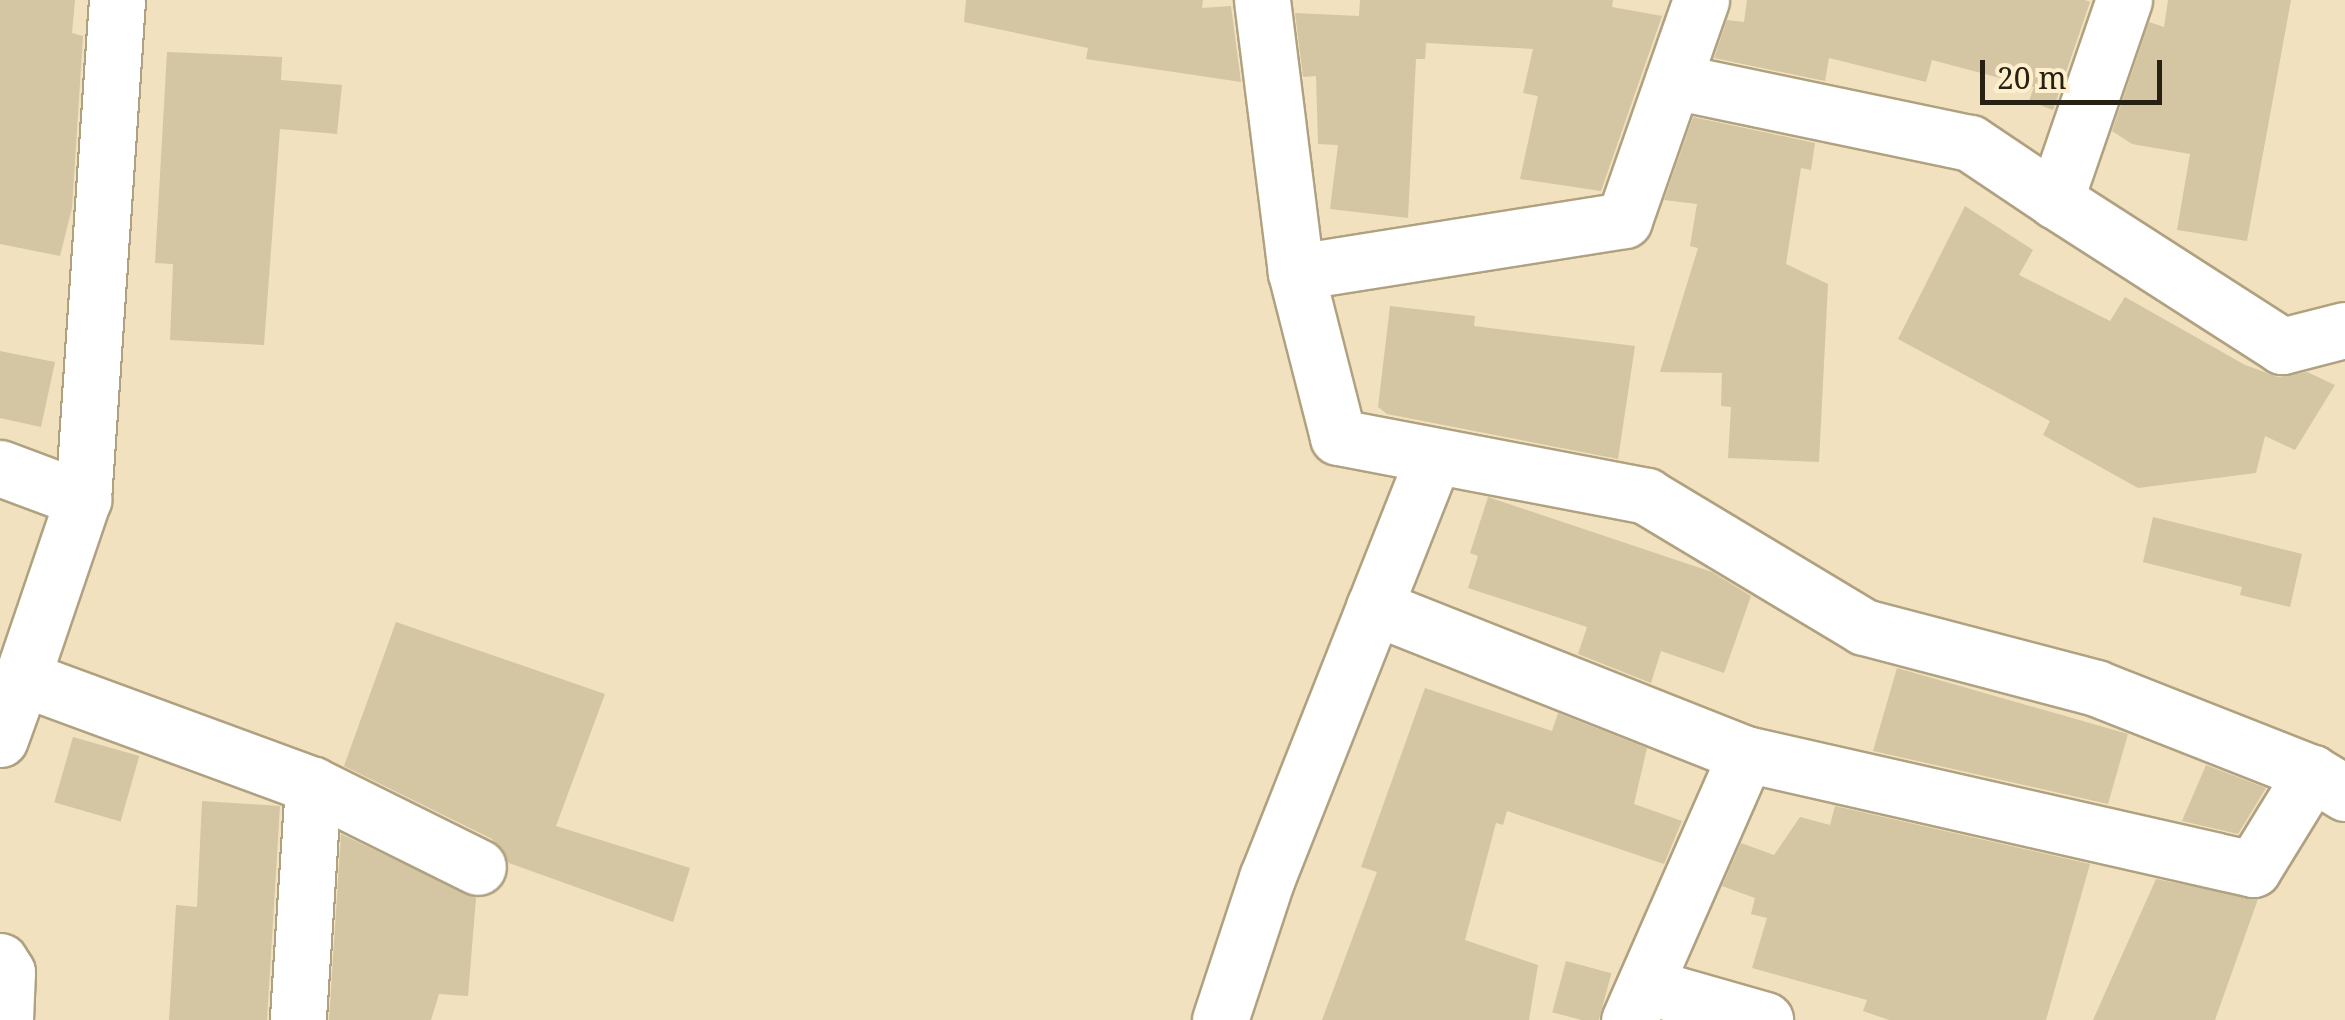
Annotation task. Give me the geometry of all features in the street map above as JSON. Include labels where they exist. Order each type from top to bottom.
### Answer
[{"type":"street","points":[[0,739],[82,499],[116,0]]},
{"type":"street","points":[[1262,0],[1296,272],[1338,437],[1646,496],[1864,627],[2096,688],[2329,782],[2253,870],[1746,754],[1374,607]]},
{"type":"street","points":[[1296,272],[1624,220],[1701,0]]},
{"type":"street","points":[[2055,200],[2124,0]]},
{"type":"street","points":[[1673,81],[1970,143],[2282,346],[2345,330]]},
{"type":"street","points":[[1220,1020],[1267,878],[1434,456]]},
{"type":"street","points":[[0,468],[82,499]]},
{"type":"street","points":[[22,678],[313,785],[478,867]]},
{"type":"street","points":[[1746,754],[1638,1003],[1765,1020]]},
{"type":"street","points":[[298,1020],[313,785]]},
{"type":"street","points":[[0,961],[7,972],[5,1020]]},
{"type":"building","points":[[0,0],[75,0],[72,33],[83,36],[72,208],[60,256],[0,244]]},
{"type":"building","points":[[966,0],[1203,0],[1202,8],[1231,6],[1241,82],[1086,59],[1088,48],[964,22]]},
{"type":"building","points":[[1360,0],[1613,0],[1612,7],[1662,16],[1601,191],[1520,179],[1538,96],[1523,93],[1533,49],[1426,43],[1425,59],[1416,59],[1408,218],[1330,209],[1338,145],[1318,144],[1316,76],[1303,77],[1295,13],[1359,16]]},
{"type":"building","points":[[1747,0],[2090,2],[2053,110],[2029,101],[2034,87],[1932,60],[1926,82],[1829,58],[1825,81],[1714,58],[1727,20],[1744,22]]},
{"type":"building","points":[[2168,0],[2291,0],[2247,241],[2177,230],[2190,154],[2132,144],[2112,131],[2149,22],[2164,27]]},
{"type":"building","points":[[167,52],[282,57],[281,80],[342,85],[337,134],[280,129],[264,345],[170,340],[173,264],[155,263]]},
{"type":"building","points":[[1693,117],[1815,143],[1811,170],[1801,168],[1786,264],[1828,284],[1819,462],[1728,458],[1731,407],[1721,406],[1722,373],[1660,372],[1698,248],[1690,246],[1697,204],[1664,200]]},
{"type":"building","points":[[1965,206],[2033,250],[2019,275],[2110,321],[2125,297],[2245,365],[2278,377],[2307,372],[2335,385],[2295,450],[2265,436],[2256,473],[2138,488],[2043,435],[2050,421],[1898,339]]},
{"type":"building","points":[[1390,306],[1475,316],[1474,326],[1635,346],[1618,459],[1387,414],[1378,407]]},
{"type":"building","points":[[0,351],[55,362],[41,427],[0,418]]},
{"type":"building","points":[[1488,497],[1712,572],[1751,596],[1724,673],[1661,651],[1651,683],[1578,654],[1587,627],[1468,588],[1478,556],[1470,553]]},
{"type":"building","points":[[2153,517],[2302,554],[2290,607],[2240,595],[2242,587],[2143,562]]},
{"type":"building","points":[[396,622],[605,694],[556,826],[690,868],[673,922],[509,863],[492,839],[344,766]]},
{"type":"building","points":[[1897,668],[2128,734],[2108,804],[1873,751]]},
{"type":"building","points":[[1425,688],[1552,731],[1558,713],[1647,748],[1634,804],[1682,821],[1664,864],[1507,811],[1503,825],[1496,823],[1465,940],[1538,965],[1529,1020],[1322,1020],[1377,872],[1361,867]]},
{"type":"building","points":[[73,737],[139,756],[121,821],[54,802]]},
{"type":"building","points":[[2206,765],[2266,788],[2238,834],[2182,821]]},
{"type":"building","points":[[202,801],[280,806],[267,1020],[169,1020],[176,905],[197,907]]},
{"type":"building","points":[[1835,806],[2090,864],[2046,1020],[1889,1020],[1863,1011],[1867,1000],[1752,968],[1767,918],[1751,914],[1755,898],[1722,886],[1741,843],[1774,855],[1800,817],[1830,825]]},
{"type":"building","points":[[341,834],[476,898],[468,996],[439,994],[431,1020],[329,1020]]},
{"type":"building","points":[[2156,879],[2258,899],[2215,1020],[2093,1020]]},
{"type":"building","points":[[1566,961],[1611,973],[1599,1020],[1552,1012]]}]
